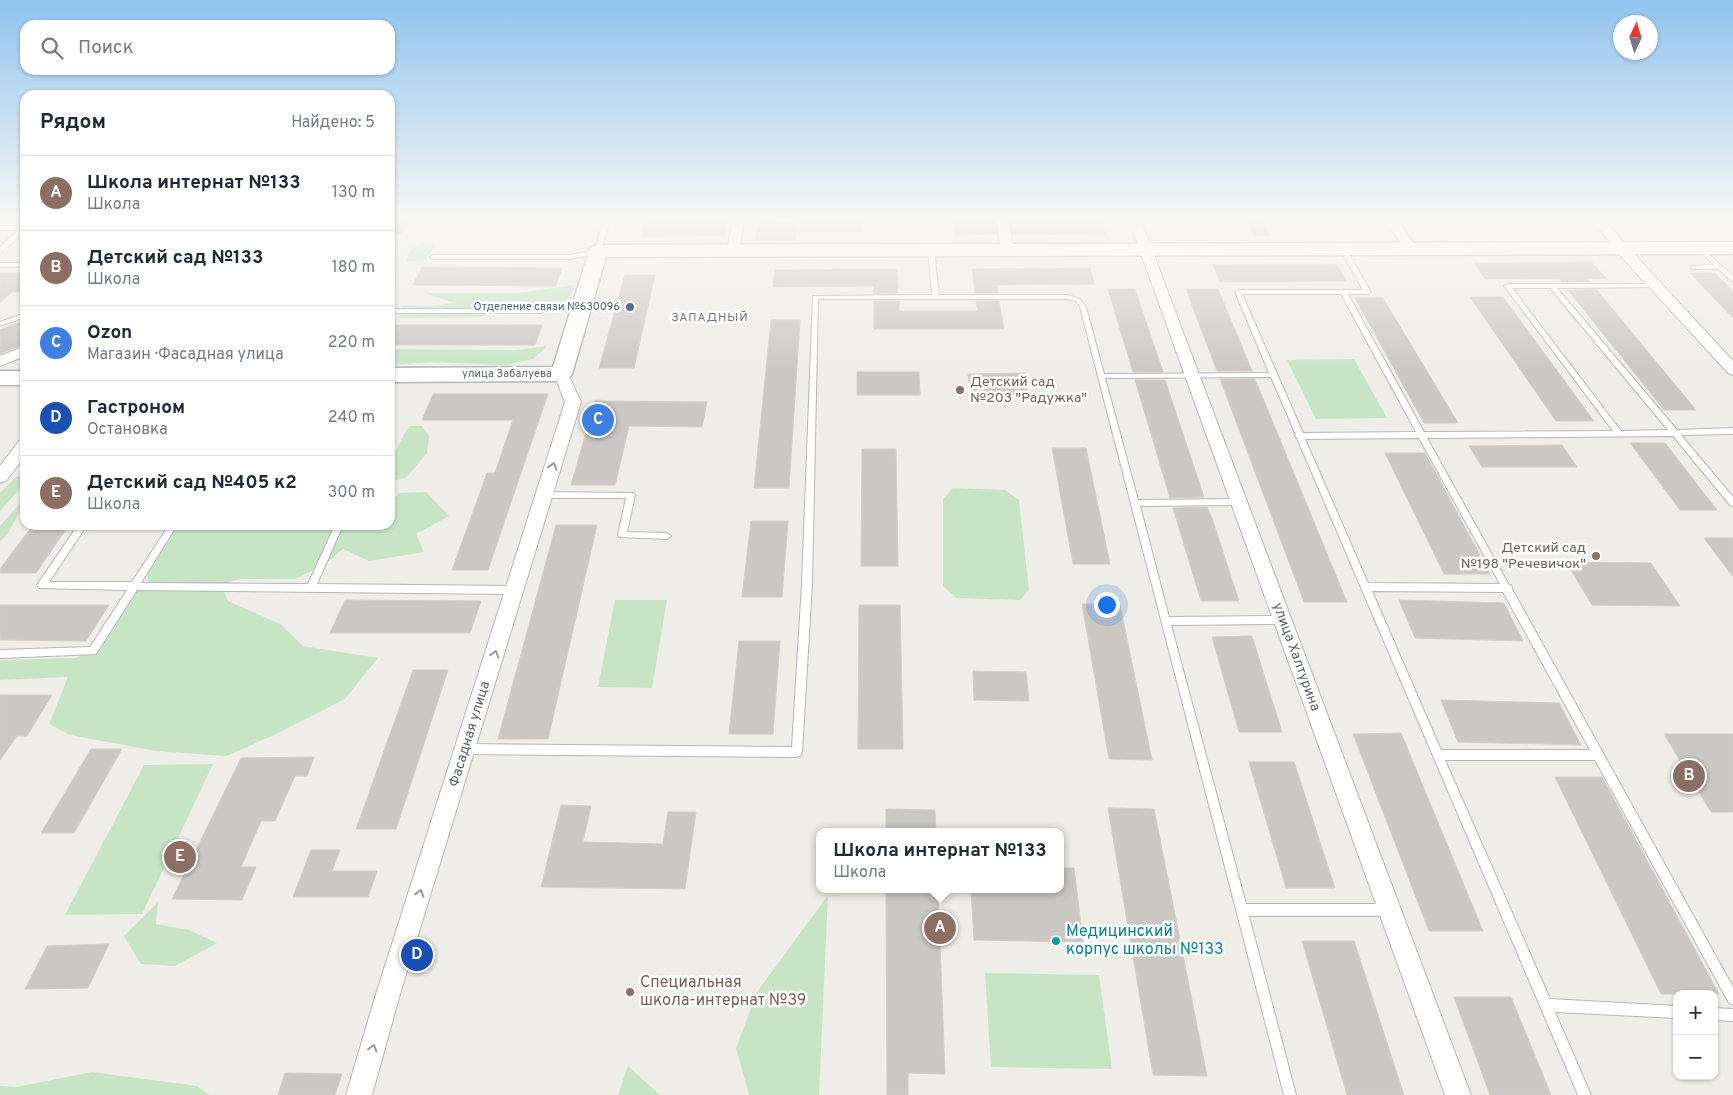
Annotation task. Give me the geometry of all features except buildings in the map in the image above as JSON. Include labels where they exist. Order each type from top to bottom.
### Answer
[{"type":"street","name":"улица Забалуева","points":[[395,375],[561,374],[593,269]]},
{"type":"street","name":"улица Халтурина","points":[[1151,269],[1458,1095]]},
{"type":"street","points":[[1640,269],[1733,370]]},
{"type":"street","points":[[0,361],[20,353]]},
{"type":"street","name":"Фасадная улица","points":[[359,1095],[388,994],[573,402],[561,374]]},
{"type":"street","points":[[0,378],[20,378]]},
{"type":"street","points":[[0,477],[20,451]]},
{"type":"lane","points":[[933,269],[936,296]]},
{"type":"lane","points":[[1355,269],[1368,292],[1238,292],[1586,1095]]},
{"type":"lane","points":[[1721,269],[1733,280]]},
{"type":"lane","points":[[1619,433],[1507,286],[1654,285]]},
{"type":"lane","points":[[1552,286],[1733,504]]},
{"type":"lane","points":[[1343,292],[1420,435],[1508,588],[1733,999]]},
{"type":"lane","points":[[465,749],[797,752],[807,584],[815,297],[1067,297],[1078,300],[1083,307],[1290,1095]]},
{"type":"lane","points":[[395,311],[542,311]]},
{"type":"lane","points":[[0,324],[20,316]]},
{"type":"lane","points":[[1101,376],[1273,375]]},
{"type":"lane","points":[[1299,436],[1733,431]]},
{"type":"lane","points":[[544,495],[631,495],[622,536],[667,536]]},
{"type":"lane","points":[[1135,503],[1238,502]]},
{"type":"lane","points":[[80,530],[42,585],[514,590]]},
{"type":"lane","points":[[0,654],[93,652],[170,530]]},
{"type":"lane","points":[[311,588],[337,530]]},
{"type":"lane","points":[[1365,587],[1508,588]]},
{"type":"lane","points":[[1165,621],[1282,620]]},
{"type":"lane","points":[[1438,755],[1599,755]]},
{"type":"lane","points":[[1241,910],[1390,910]]},
{"type":"lane","points":[[1546,1004],[1673,1012]]},
{"type":"lane","points":[[1718,1014],[1733,1015]]},
{"type":"green space","points":[[574,285],[570,300],[553,308],[521,304],[480,317],[398,318],[403,305],[433,306],[454,303],[424,293],[518,293]]},
{"type":"green space","points":[[547,346],[533,359],[507,365],[430,362],[395,365],[395,349],[516,350]]},
{"type":"green space","points":[[1354,359],[1387,418],[1316,419],[1287,360]]},
{"type":"green space","points":[[409,426],[422,426],[429,436],[427,453],[407,477],[395,481],[395,452]]},
{"type":"green space","points":[[20,476],[20,489],[0,511],[0,493],[16,477]]},
{"type":"green space","points":[[953,488],[1005,490],[1019,500],[1029,590],[1020,600],[956,598],[943,586],[943,499]]},
{"type":"green space","points":[[426,492],[449,516],[416,534],[424,552],[369,561],[343,549],[324,565],[295,579],[239,579],[221,585],[228,601],[280,624],[303,646],[378,658],[345,699],[274,735],[226,756],[156,751],[70,735],[49,724],[68,677],[0,680],[0,660],[76,658],[97,645],[127,598],[148,583],[147,566],[170,530],[395,530],[395,499],[399,493]]},
{"type":"green space","points":[[20,504],[20,511],[8,533],[0,542],[0,526]]},
{"type":"green space","points":[[615,600],[667,600],[652,688],[598,687]]},
{"type":"green space","points":[[213,764],[142,914],[65,915],[144,765]]},
{"type":"green space","points":[[828,895],[819,1095],[749,1095],[736,1048],[757,992]]},
{"type":"green space","points":[[158,902],[156,924],[189,930],[217,943],[175,966],[141,964],[124,936]]},
{"type":"green space","points":[[985,973],[1099,975],[1112,1069],[991,1067]]},
{"type":"green space","points":[[628,1066],[660,1095],[618,1095]]},
{"type":"green space","points":[[92,1072],[197,1086],[209,1095],[0,1095],[0,1086],[16,1087]]},
{"type":"place","name":"Отделение связи №630096","points":[[630,307]]},
{"type":"place","name":"Детский сад №203 \"Радужка\"","points":[[960,390]]},
{"type":"place","name":"Ozon","points":[[598,420]]},
{"type":"place","name":"Детский сад №198 \"Речевичок\"","points":[[1596,556]]},
{"type":"place","name":"Детский сад №133","points":[[1689,776]]},
{"type":"place","name":"Детский сад №405 к2","points":[[180,857]]},
{"type":"place","name":"Школа интернат №133","points":[[940,928]]},
{"type":"place","name":"Медицинский корпус школы №133","points":[[1056,941]]},
{"type":"place","name":"Гастроном","points":[[417,955]]},
{"type":"place","name":"Специальная школа-интернат №39","points":[[630,992]]},
{"type":"district","name":"ЗАПАДНЫЙ","points":[[710,318]]}]
